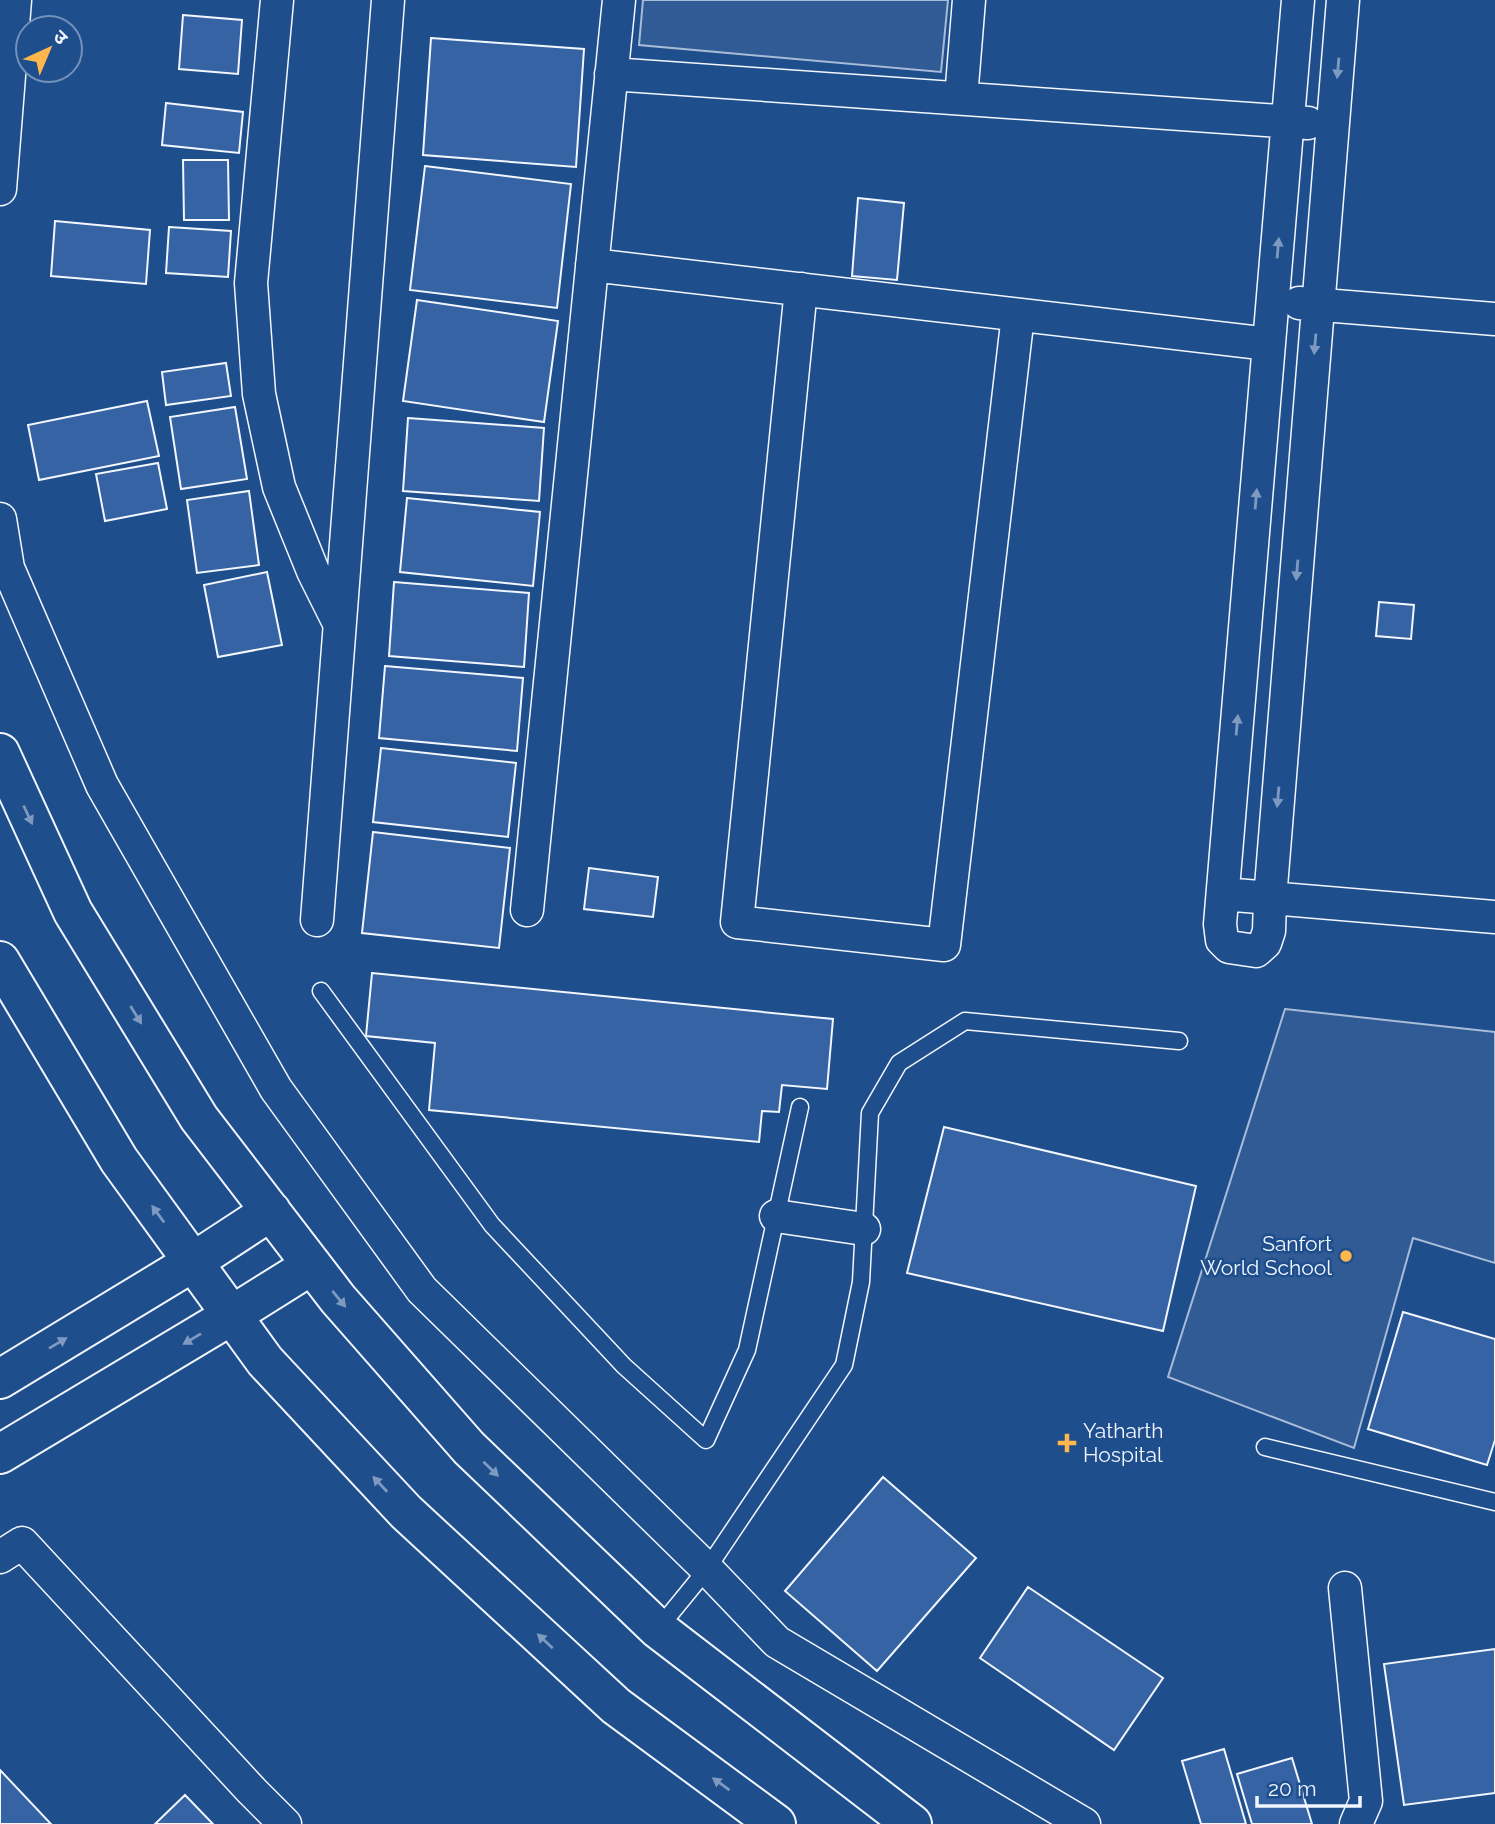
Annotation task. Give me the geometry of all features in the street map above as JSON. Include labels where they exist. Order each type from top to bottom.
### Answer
[{"type":"street","points":[[0,189],[15,0]]},
{"type":"street","points":[[277,0],[251,282],[259,394],[279,487],[313,571],[340,623]]},
{"type":"street","points":[[317,920],[388,0]]},
{"type":"street","points":[[527,910],[619,0]]},
{"type":"street","points":[[961,98],[969,0]]},
{"type":"street","points":[[1298,0],[1220,924],[1222,940],[1229,947],[1256,951],[1265,943],[1269,932],[1343,0]]},
{"type":"street","points":[[611,74],[1333,124]]},
{"type":"street","points":[[592,265],[1269,344]]},
{"type":"street","points":[[801,289],[737,922],[944,945],[1018,315]]},
{"type":"street","points":[[1273,299],[1318,306],[1495,319]]},
{"type":"street","points":[[0,519],[8,568],[102,785],[276,1089],[422,1290],[707,1569],[777,1642],[1084,1824]]},
{"type":"street","points":[[0,753],[73,912],[200,1118],[338,1299],[469,1448],[658,1629],[912,1824]]},
{"type":"street","points":[[1223,894],[1495,917]]},
{"type":"street","points":[[0,961],[119,1160],[265,1362],[406,1512],[616,1706],[776,1824]]},
{"type":"street","points":[[0,1378],[193,1262],[271,1211]]},
{"type":"street","points":[[776,1216],[864,1229]]},
{"type":"street","points":[[0,1454],[312,1265]]},
{"type":"street","points":[[0,1557],[22,1543],[285,1824]]},
{"type":"street","points":[[1345,1588],[1366,1801],[1356,1824]]},
{"type":"lane","points":[[321,990],[492,1225],[624,1366],[706,1440],[747,1350],[800,1107]]},
{"type":"lane","points":[[658,1629],[707,1569],[844,1365],[861,1282],[870,1113],[899,1063],[965,1021],[1179,1041]]},
{"type":"lane","points":[[1265,1447],[1495,1502]]},
{"type":"shaded area","points":[[643,0],[948,0],[941,72],[639,45]]},
{"type":"shaded area","name":"Sanfort World School","points":[[1285,1009],[1495,1032],[1495,1263],[1413,1238],[1354,1448],[1168,1377]]},
{"type":"building","points":[[183,15],[242,20],[238,74],[179,69]]},
{"type":"building","points":[[431,38],[584,49],[576,167],[423,155]]},
{"type":"building","points":[[166,103],[243,112],[239,153],[162,145]]},
{"type":"building","points":[[183,160],[228,160],[229,220],[184,220]]},
{"type":"building","points":[[425,166],[571,184],[557,308],[410,290]]},
{"type":"building","points":[[858,198],[904,203],[897,280],[852,276]]},
{"type":"building","points":[[55,221],[150,230],[146,284],[51,276]]},
{"type":"building","points":[[169,227],[231,231],[228,277],[166,273]]},
{"type":"building","points":[[417,300],[558,321],[544,422],[403,401]]},
{"type":"building","points":[[226,363],[231,396],[166,405],[162,372]]},
{"type":"building","points":[[147,401],[159,456],[39,480],[28,425]]},
{"type":"building","points":[[235,407],[247,479],[181,489],[170,417]]},
{"type":"building","points":[[408,418],[544,428],[539,501],[403,491]]},
{"type":"building","points":[[158,463],[167,509],[105,521],[96,474]]},
{"type":"building","points":[[249,491],[259,565],[197,573],[187,500]]},
{"type":"building","points":[[407,498],[540,512],[533,586],[400,572]]},
{"type":"building","points":[[267,572],[282,645],[218,657],[204,585]]},
{"type":"building","points":[[394,582],[529,593],[524,667],[389,656]]},
{"type":"building","points":[[1379,602],[1414,605],[1411,639],[1376,636]]},
{"type":"building","points":[[385,666],[523,678],[517,751],[379,738]]},
{"type":"building","points":[[381,748],[516,763],[508,837],[373,822]]},
{"type":"building","points":[[373,832],[510,848],[499,948],[362,933]]},
{"type":"building","points":[[589,868],[658,877],[653,917],[584,909]]},
{"type":"building","points":[[372,973],[833,1019],[827,1089],[782,1085],[779,1112],[762,1111],[759,1142],[429,1110],[435,1043],[366,1036]]},
{"type":"building","points":[[944,1127],[1196,1186],[1163,1331],[907,1273]]},
{"type":"building","points":[[1403,1312],[1495,1339],[1495,1440],[1487,1465],[1368,1429]]},
{"type":"building","points":[[883,1477],[976,1558],[877,1671],[785,1591]]},
{"type":"building","points":[[1028,1587],[1163,1678],[1114,1750],[980,1658]]},
{"type":"building","points":[[1495,1649],[1495,1793],[1404,1805],[1384,1664]]},
{"type":"building","points":[[1224,1749],[1246,1824],[1201,1824],[1182,1761]]},
{"type":"building","points":[[1292,1758],[1312,1824],[1252,1824],[1237,1774]]},
{"type":"building","points":[[0,1770],[51,1824],[0,1824]]},
{"type":"building","points":[[185,1795],[213,1824],[155,1824]]},
{"type":"place","name":"Sanfort World School","points":[[1346,1256]]},
{"type":"place","name":"Yatharth Hospital","points":[[1067,1443]]}]
